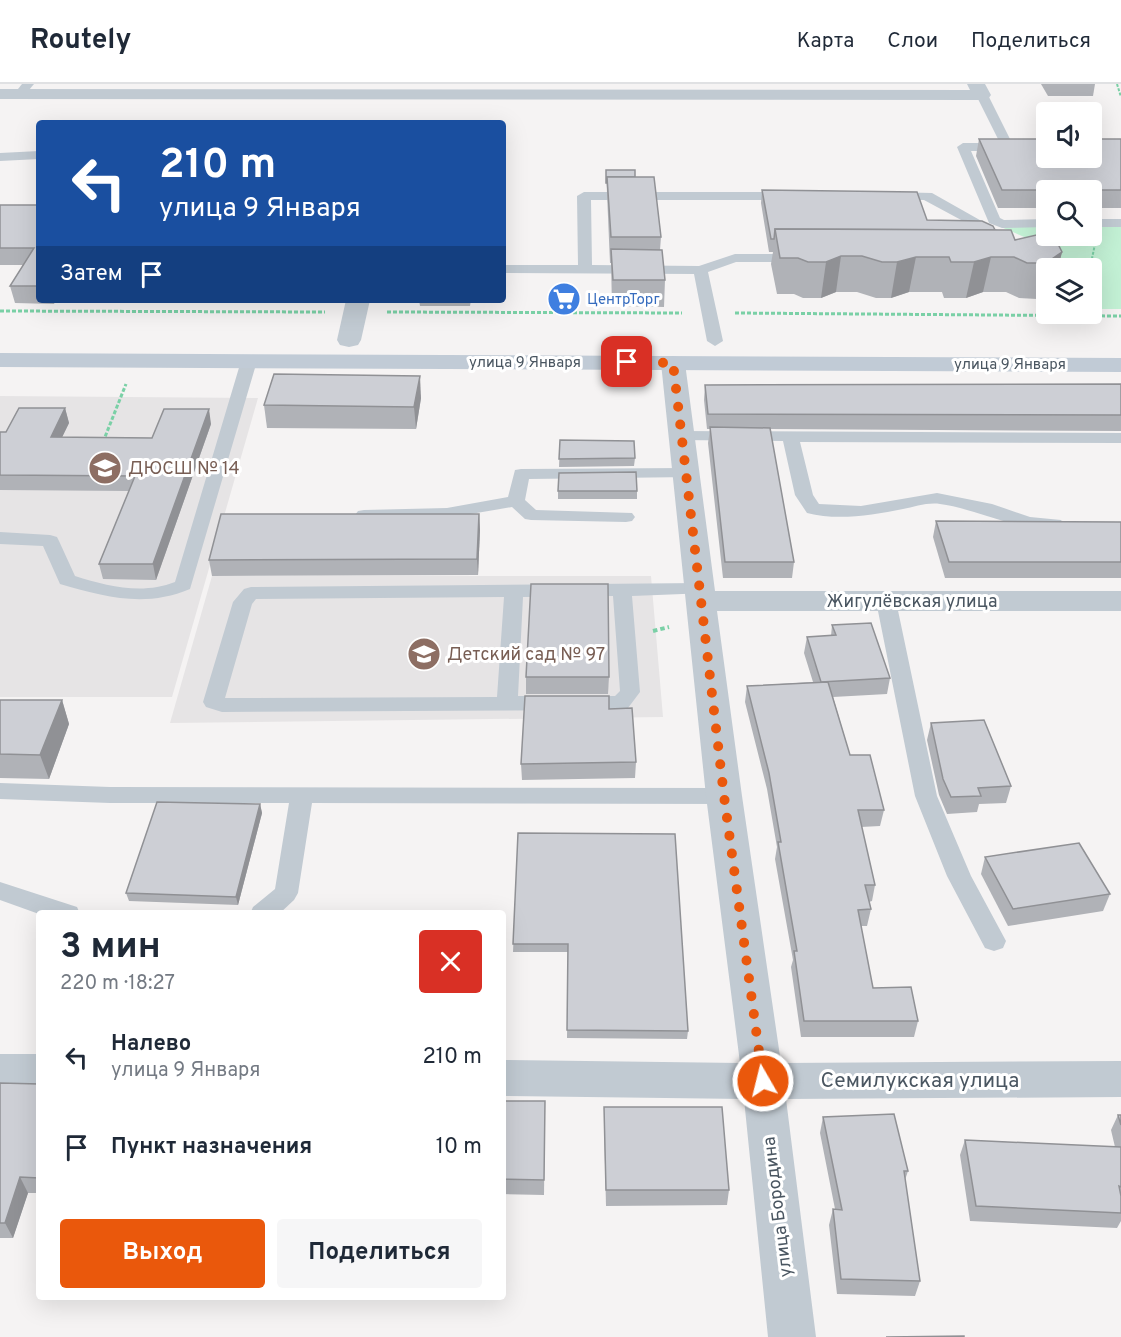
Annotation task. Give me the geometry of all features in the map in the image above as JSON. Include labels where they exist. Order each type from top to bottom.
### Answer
[{"type":"main road","name":"улица 9 Января","points":[[0,339],[1042,342]]},
{"type":"main road","name":"улица 9 Января","points":[[0,360],[1121,365]]},
{"type":"street","points":[[0,94],[24,89],[420,96],[979,89]]},
{"type":"street","points":[[413,114],[420,96]]},
{"type":"street","points":[[349,340],[356,303]]},
{"type":"street","name":"улица Бородина","points":[[673,363],[724,796],[763,1081],[792,1337]]},
{"type":"street","name":"Жигулёвская улица","points":[[702,595],[886,601],[1121,601]]},
{"type":"street","points":[[0,1072],[36,1072]]},
{"type":"street","name":"Семилукская улица","points":[[506,1078],[763,1081],[1121,1079]]},
{"type":"lane","points":[[979,89],[1008,147]]},
{"type":"lane","points":[[1036,147],[963,147],[994,220],[1002,224],[1036,223]]},
{"type":"lane","points":[[0,157],[36,155]]},
{"type":"lane","points":[[585,270],[584,196],[808,196]]},
{"type":"lane","points":[[880,196],[927,196],[974,224],[997,234],[1001,242]]},
{"type":"lane","points":[[1102,223],[1121,223]]},
{"type":"lane","points":[[506,269],[700,270],[735,258],[818,258]]},
{"type":"lane","points":[[700,270],[714,341]]},
{"type":"lane","points":[[0,538],[50,541],[67,580],[111,593],[168,593],[183,585],[249,361]]},
{"type":"lane","points":[[681,436],[1121,438]]},
{"type":"lane","points":[[790,437],[804,495],[813,509],[861,511],[937,498],[986,508],[1028,522],[1071,525]]},
{"type":"lane","points":[[516,501],[521,474],[686,473]]},
{"type":"lane","points":[[341,515],[447,513],[516,501]]},
{"type":"lane","points":[[516,501],[531,514],[626,518]]},
{"type":"lane","points":[[622,591],[630,692],[621,703],[222,705],[213,702],[243,602],[251,593],[622,591],[702,595]]},
{"type":"lane","points":[[507,703],[514,592]]},
{"type":"lane","points":[[886,601],[926,796],[959,876],[994,941]]},
{"type":"lane","points":[[0,791],[110,795],[724,796]]},
{"type":"lane","points":[[267,910],[286,893],[302,795]]},
{"type":"lane","points":[[0,891],[56,910]]},
{"type":"path","points":[[1117,84],[1121,97]]},
{"type":"path","points":[[708,313],[1036,315]]},
{"type":"path","points":[[1102,316],[1121,316]]},
{"type":"path","points":[[99,452],[128,381]]},
{"type":"shaded area","points":[[0,396],[258,398],[172,697],[0,697]]},
{"type":"shaded area","name":"Детский сад № 97","points":[[212,576],[651,576],[663,717],[170,723]]},
{"type":"green space","points":[[1102,226],[1121,226],[1121,309],[1102,309],[1102,258],[1044,258],[1029,239],[1001,227],[1036,227],[1036,246],[1102,246]]},
{"type":"building","points":[[979,139],[1036,139],[1036,168],[1102,168],[1102,139],[1121,139],[1121,190],[1102,190],[1102,180],[1036,180],[1036,190],[1002,190]]},
{"type":"building","points":[[606,170],[635,170],[635,177],[607,177],[606,183]]},
{"type":"building","points":[[607,177],[654,177],[661,237],[611,237]]},
{"type":"building","points":[[762,190],[917,192],[927,220],[982,221],[993,226],[995,230],[775,229],[774,239],[771,239]]},
{"type":"building","points":[[0,205],[36,205],[36,286],[10,286],[34,248],[0,248]]},
{"type":"building","points":[[775,229],[1011,230],[1015,240],[1036,235],[1036,246],[1059,246],[1062,252],[1053,258],[1036,258],[1036,263],[1027,263],[1014,257],[991,257],[974,262],[951,262],[949,257],[916,257],[897,262],[882,262],[862,256],[841,256],[826,262],[780,258]]},
{"type":"building","points":[[611,249],[662,250],[665,280],[613,280]]},
{"type":"building","points":[[274,374],[420,376],[414,407],[264,405]]},
{"type":"building","points":[[1121,384],[1121,415],[708,414],[705,385]]},
{"type":"building","points":[[19,408],[65,408],[51,437],[152,438],[164,409],[209,409],[153,564],[99,564],[135,476],[0,475],[0,432],[6,432]]},
{"type":"building","points":[[710,427],[770,428],[794,562],[725,562]]},
{"type":"building","points":[[560,440],[634,441],[635,458],[559,459]]},
{"type":"building","points":[[636,472],[637,491],[558,491],[559,473]]},
{"type":"building","points":[[221,514],[479,514],[477,559],[209,560]]},
{"type":"building","points":[[936,521],[1121,522],[1121,562],[949,562]]},
{"type":"building","points":[[531,584],[608,584],[609,677],[526,677]]},
{"type":"building","points":[[871,623],[890,678],[821,682],[807,637],[836,635],[832,625]]},
{"type":"building","points":[[828,682],[850,755],[870,755],[884,810],[858,810],[875,885],[865,885],[871,909],[858,910],[873,988],[911,987],[918,1021],[804,1021],[794,951],[797,951],[778,842],[781,842],[769,773],[747,686]]},
{"type":"building","points":[[525,696],[609,696],[609,709],[632,708],[636,762],[521,764]]},
{"type":"building","points":[[0,700],[62,700],[40,755],[0,754]]},
{"type":"building","points":[[984,720],[1011,786],[978,788],[981,796],[951,797],[943,779],[931,723]]},
{"type":"building","points":[[157,802],[260,804],[236,897],[126,893]]},
{"type":"building","points":[[518,833],[675,834],[688,1031],[567,1030],[568,944],[513,944]]},
{"type":"building","points":[[1079,843],[1110,894],[1013,909],[985,857]]},
{"type":"building","points":[[0,1083],[36,1084],[36,1178],[20,1177],[5,1223],[0,1223]]},
{"type":"building","points":[[506,1101],[545,1101],[544,1180],[506,1179]]},
{"type":"building","points":[[604,1107],[722,1107],[729,1190],[606,1190]]},
{"type":"building","points":[[894,1114],[908,1171],[904,1171],[920,1281],[841,1279],[833,1209],[842,1210],[823,1117]]},
{"type":"building","points":[[965,1140],[1121,1147],[1121,1187],[1119,1186],[1121,1213],[976,1206]]},
{"type":"building","points":[[964,1336],[964,1337],[886,1337]]},
{"type":"place","name":"ЦентрТорг","points":[[564,299]]},
{"type":"place","name":"ДЮСШ № 14","points":[[105,468]]},
{"type":"place","name":"Детский сад № 97","points":[[424,654]]},
{"type":"route","points":[[627,362],[673,363],[703,601],[724,796],[763,1081]]}]
